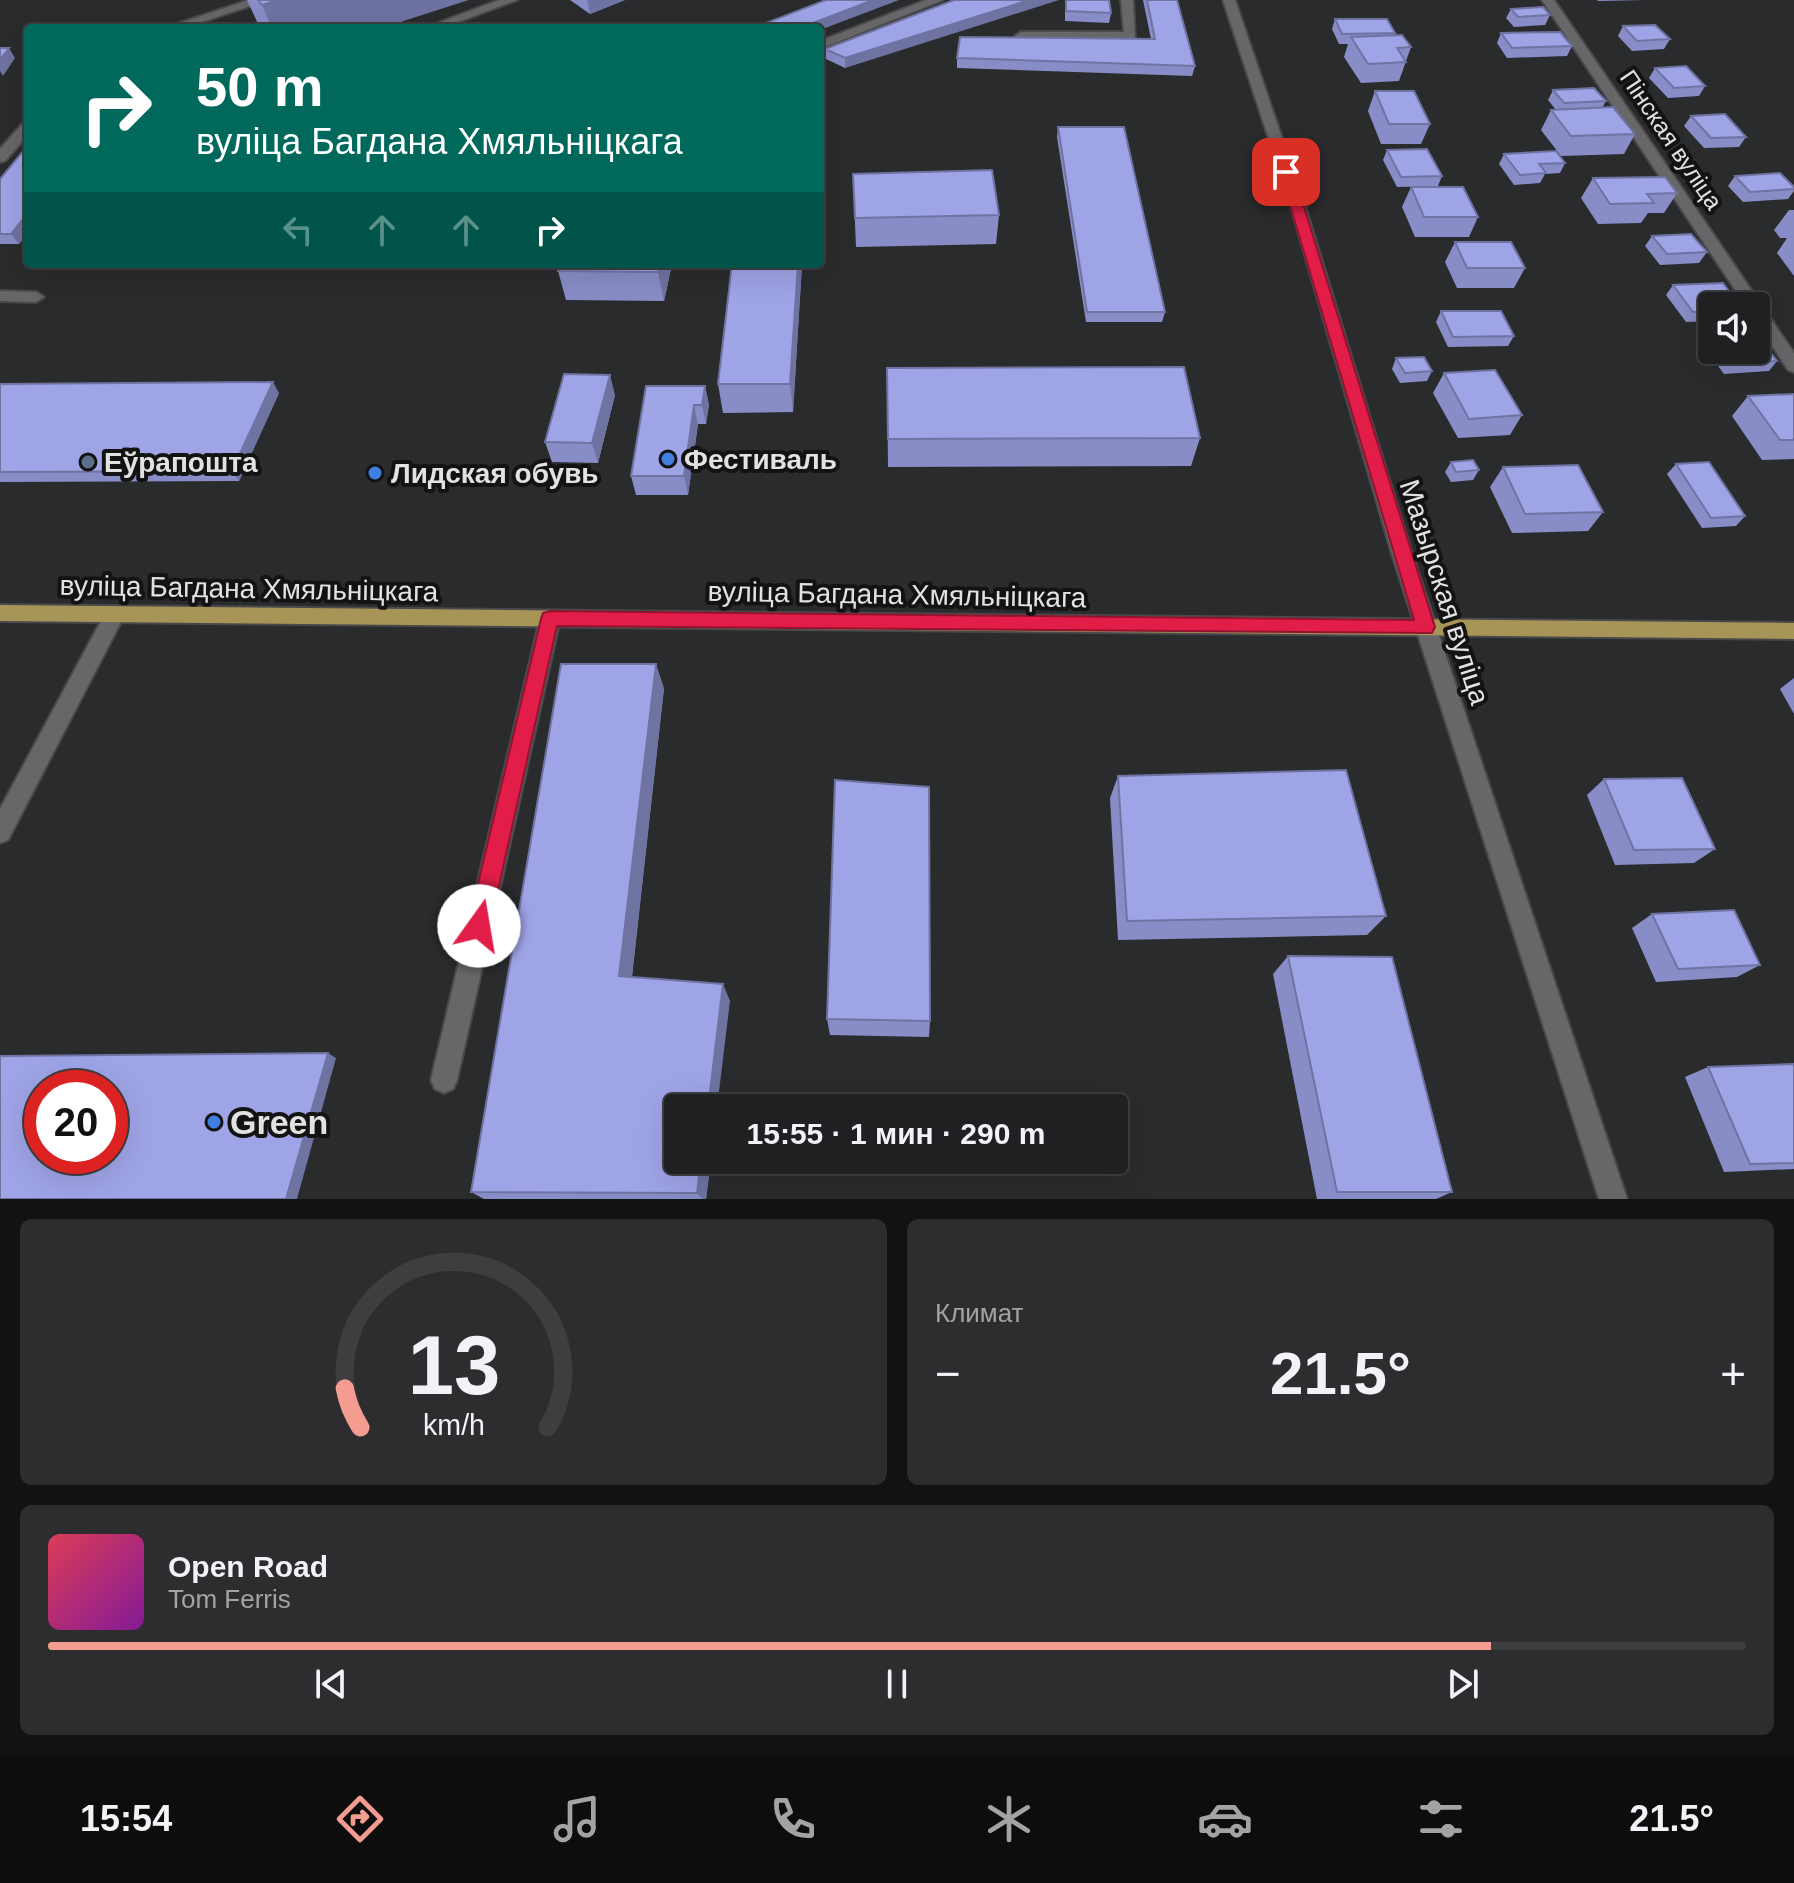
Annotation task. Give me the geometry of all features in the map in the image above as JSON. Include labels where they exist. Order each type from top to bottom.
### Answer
[{"type":"main road","name":"вуліца Багдана Хмяльніцкага","points":[[0,613],[1794,631]]},
{"type":"street","points":[[184,24],[262,0]]},
{"type":"street","points":[[442,24],[511,0]]},
{"type":"street","points":[[824,43],[937,0]]},
{"type":"street","points":[[1021,36],[1131,36],[1127,0]]},
{"type":"street","name":"Мазырская вуліца","points":[[1229,0],[1296,200],[1426,627],[1613,1199]]},
{"type":"street","name":"Пінская вуліца","points":[[1548,0],[1744,292]]},
{"type":"street","points":[[0,158],[24,131]]},
{"type":"street","points":[[0,296],[36,297]]},
{"type":"street","name":"Пінская вуліца","points":[[1770,330],[1794,366]]},
{"type":"street","points":[[0,832],[115,614]]},
{"type":"street","points":[[444,1080],[550,619]]},
{"type":"building","points":[[258,0],[277,0],[262,5]]},
{"type":"building","points":[[826,0],[873,0],[810,24],[763,24]]},
{"type":"building","points":[[954,0],[1029,0],[845,58],[825,49]]},
{"type":"building","points":[[1066,0],[1109,0],[1111,13],[1066,11]]},
{"type":"building","points":[[1147,0],[1177,0],[1195,66],[957,58],[960,37],[1155,39]]},
{"type":"building","points":[[1543,7],[1550,15],[1518,17],[1511,9]]},
{"type":"building","points":[[1335,19],[1387,19],[1395,33],[1342,34]]},
{"type":"building","points":[[1655,25],[1670,39],[1637,41],[1623,26]]},
{"type":"building","points":[[1560,32],[1572,46],[1512,48],[1501,33]]},
{"type":"building","points":[[1402,35],[1411,47],[1397,48],[1406,62],[1368,64],[1351,37]]},
{"type":"building","points":[[0,48],[9,48],[0,60]]},
{"type":"building","points":[[1686,66],[1705,86],[1674,88],[1655,68]]},
{"type":"building","points":[[1594,88],[1606,101],[1564,103],[1553,90]]},
{"type":"building","points":[[1375,91],[1414,91],[1430,124],[1389,124]]},
{"type":"building","points":[[1613,107],[1635,134],[1571,136],[1551,110]]},
{"type":"building","points":[[1725,114],[1746,137],[1711,138],[1691,116]]},
{"type":"building","points":[[1058,127],[1124,127],[1165,312],[1087,312]]},
{"type":"building","points":[[1427,149],[1442,176],[1401,177],[1387,150]]},
{"type":"building","points":[[24,150],[24,217],[11,234],[0,234],[0,179]]},
{"type":"building","points":[[1556,151],[1565,163],[1539,164],[1546,173],[1520,175],[1504,154]]},
{"type":"building","points":[[992,170],[999,215],[855,218],[853,174]]},
{"type":"building","points":[[1780,173],[1794,189],[1750,192],[1735,176]]},
{"type":"building","points":[[1665,177],[1677,193],[1647,194],[1654,203],[1610,204],[1593,178]]},
{"type":"building","points":[[1411,187],[1463,187],[1478,217],[1424,217]]},
{"type":"building","points":[[1691,234],[1707,252],[1667,254],[1652,236]]},
{"type":"building","points":[[1455,242],[1511,242],[1525,268],[1467,268]]},
{"type":"building","points":[[559,268],[659,268],[658,272],[558,271]]},
{"type":"building","points":[[732,268],[798,268],[790,384],[718,384]]},
{"type":"building","points":[[1723,283],[1730,292],[1698,292],[1698,312],[1693,312],[1673,285]]},
{"type":"building","points":[[1441,311],[1501,311],[1514,336],[1453,337]]},
{"type":"building","points":[[1424,357],[1432,371],[1405,373],[1396,358]]},
{"type":"building","points":[[1184,367],[1200,438],[888,439],[887,368]]},
{"type":"building","points":[[1495,370],[1522,415],[1469,419],[1444,373]]},
{"type":"building","points":[[564,374],[610,375],[592,443],[545,442]]},
{"type":"building","points":[[273,382],[232,471],[0,472],[0,384]]},
{"type":"building","name":"Фестиваль","points":[[646,386],[705,386],[702,405],[694,405],[684,476],[631,476]]},
{"type":"building","points":[[1794,394],[1794,440],[1780,440],[1748,396]]},
{"type":"building","points":[[1473,460],[1479,470],[1456,472],[1451,462]]},
{"type":"building","points":[[1709,462],[1745,516],[1711,518],[1676,464]]},
{"type":"building","points":[[1578,465],[1603,512],[1525,514],[1503,467]]},
{"type":"building","points":[[561,664],[656,664],[619,976],[723,984],[710,1094],[664,1094],[664,1174],[699,1174],[697,1193],[471,1192]]},
{"type":"building","points":[[1346,770],[1386,916],[1127,921],[1118,776]]},
{"type":"building","points":[[1682,778],[1715,849],[1634,850],[1604,779]]},
{"type":"building","points":[[835,780],[929,787],[930,1021],[827,1019]]},
{"type":"building","points":[[1734,910],[1760,965],[1678,969],[1652,914]]},
{"type":"building","points":[[1288,956],[1392,957],[1452,1192],[1337,1192]]},
{"type":"building","name":"Green","points":[[328,1053],[286,1199],[0,1199],[0,1056]]},
{"type":"building","points":[[1794,1064],[1794,1163],[1750,1164],[1708,1067]]},
{"type":"place","name":"Фестиваль","points":[[668,459]]},
{"type":"place","name":"Еўрапошта","points":[[88,462]]},
{"type":"place","name":"Лидская обувь","points":[[375,473]]},
{"type":"place","name":"Green","points":[[214,1122]]},
{"type":"route","points":[[479,926],[550,619],[1426,627],[1286,172]]}]
